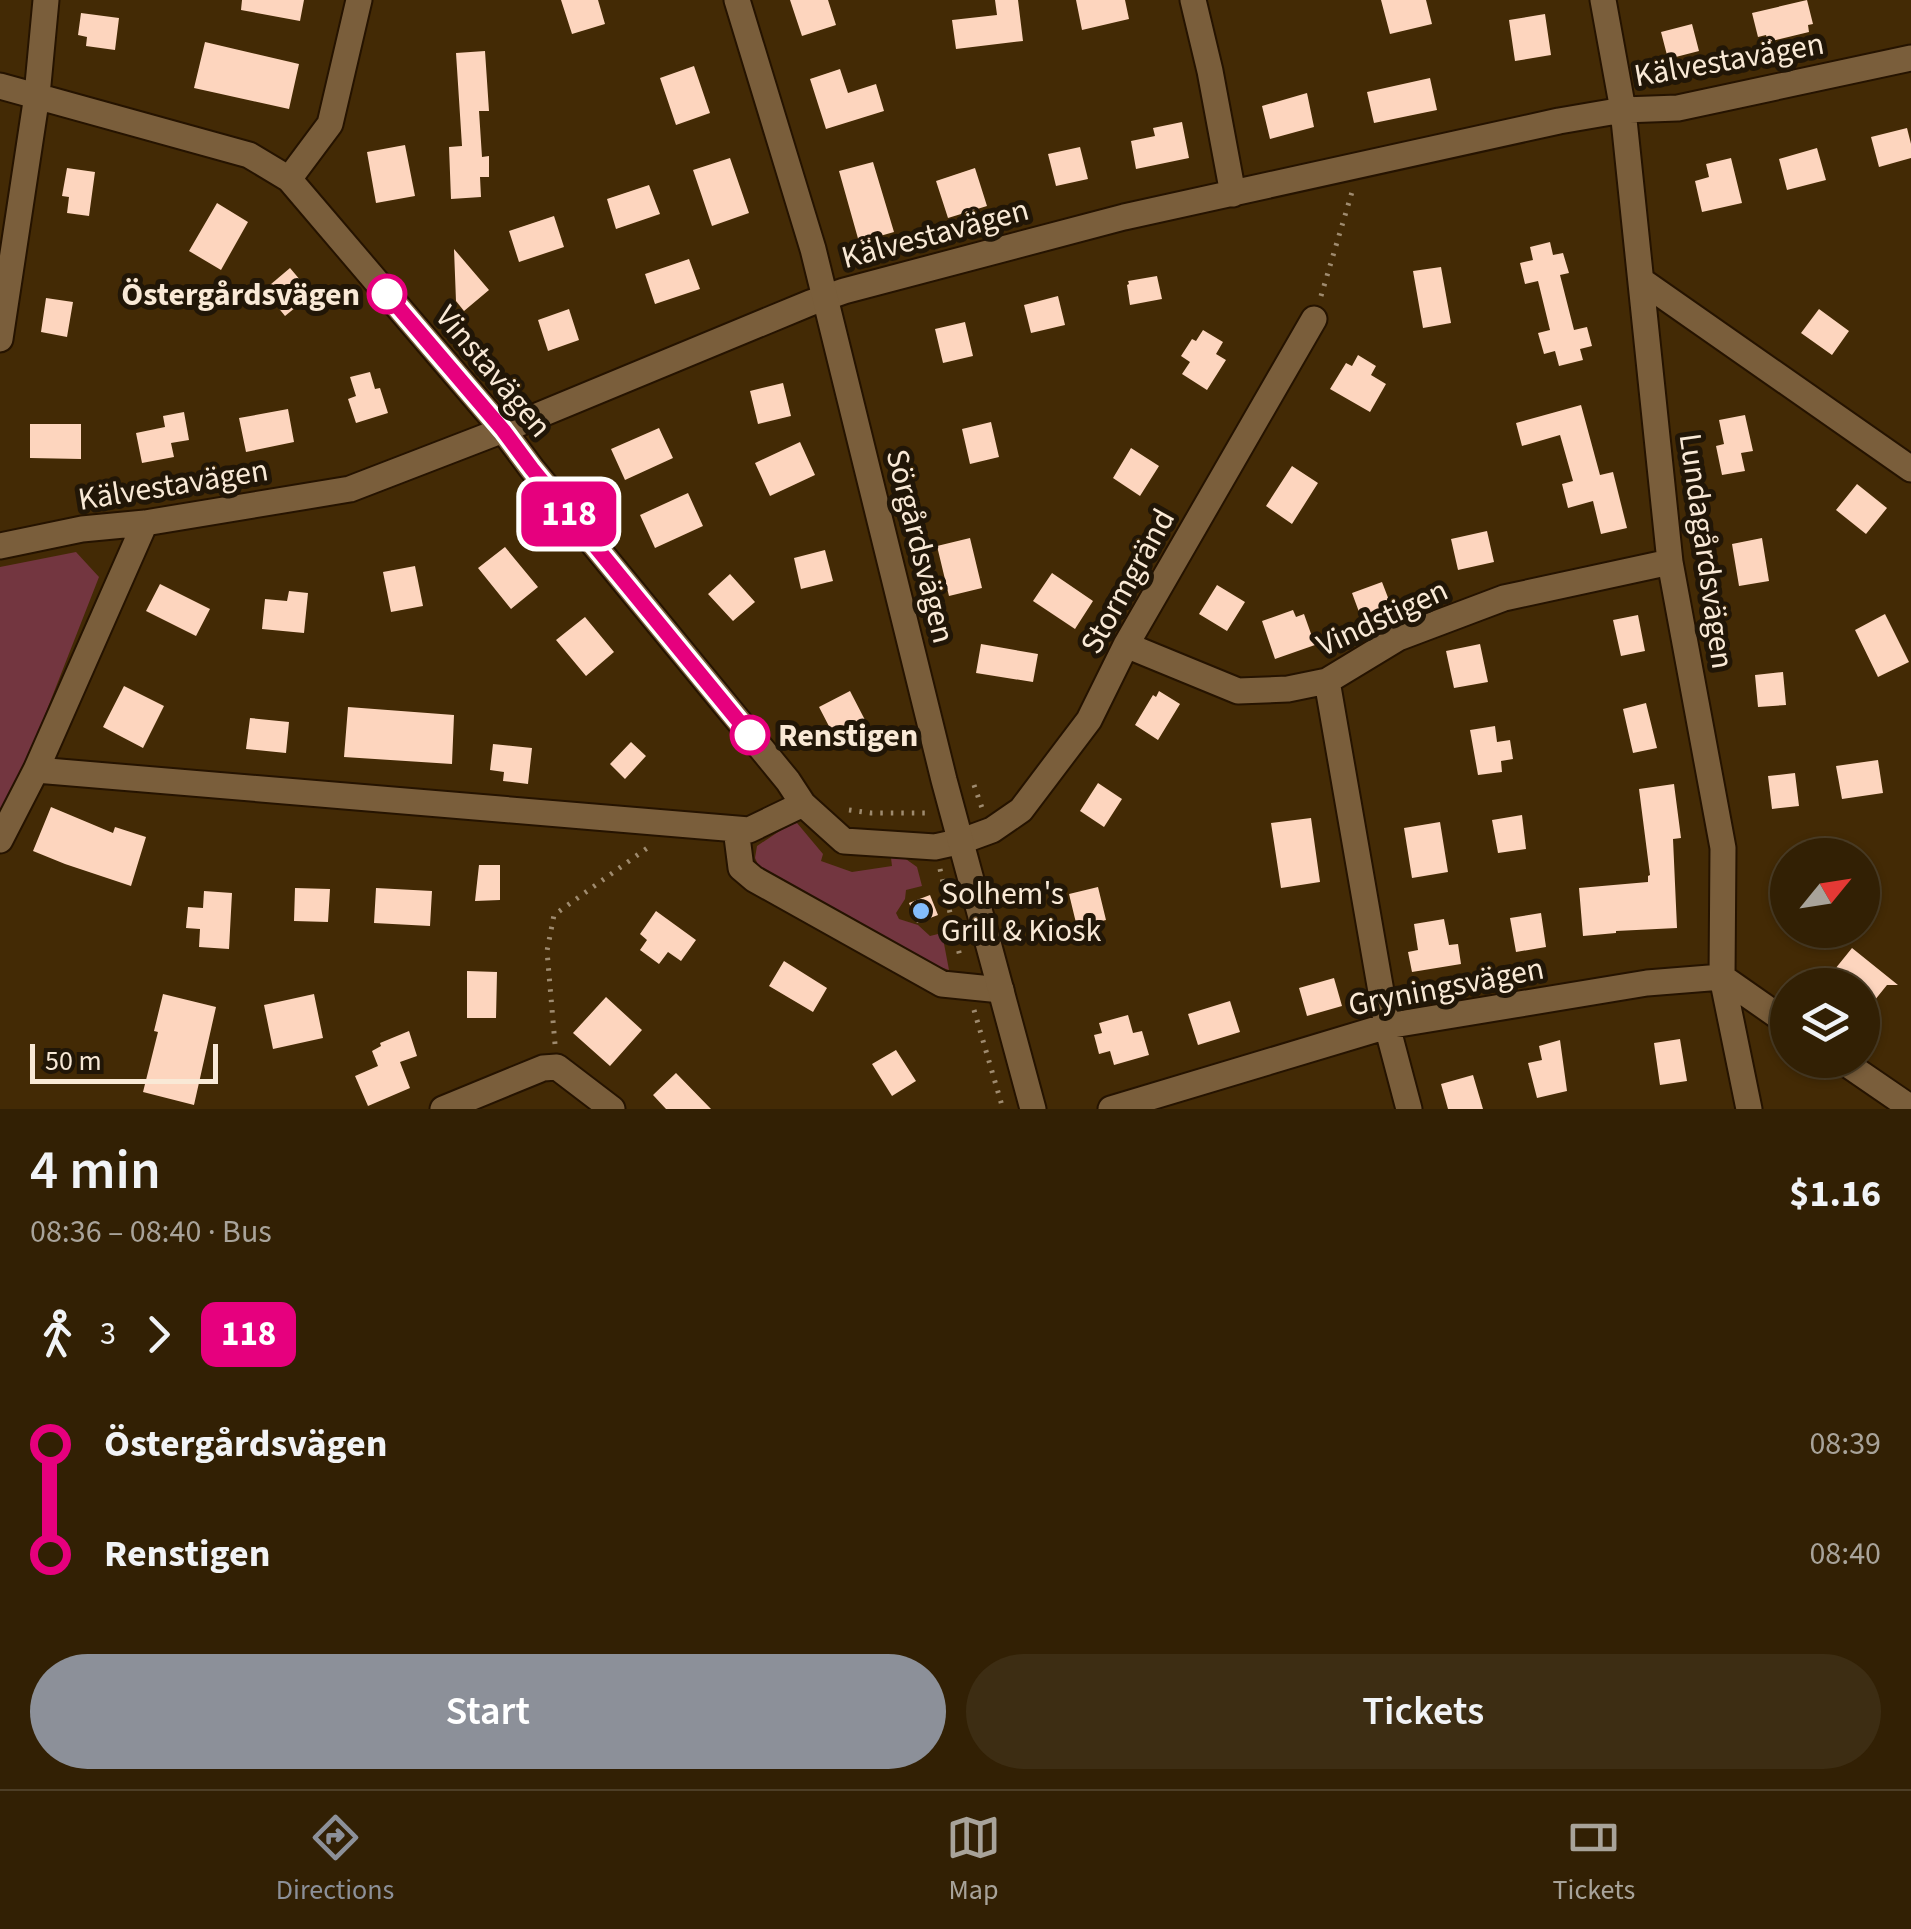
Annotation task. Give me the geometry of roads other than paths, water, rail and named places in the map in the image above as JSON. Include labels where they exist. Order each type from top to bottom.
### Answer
[{"type":"street","points":[[0,339],[46,0]]},
{"type":"street","points":[[289,179],[330,124],[359,0]]},
{"type":"street","name":"Sörgårdsvägen","points":[[737,0],[826,297],[944,780],[1033,1109]]},
{"type":"street","points":[[1193,0],[1234,194]]},
{"type":"street","name":"Lundagårdsvägen","points":[[1603,0],[1623,110],[1670,562],[1724,848],[1722,977],[1749,1109]]},
{"type":"street","name":"Kälvestavägen","points":[[0,546],[350,489],[826,297],[1124,217],[1559,121],[1623,110],[1678,108],[1911,58]]},
{"type":"street","name":"Vinstavägen","points":[[0,86],[248,155],[289,179],[503,430],[803,804],[844,841],[935,846],[962,841]]},
{"type":"street","points":[[1642,281],[1911,469]]},
{"type":"street","name":"Stormgränd","points":[[962,841],[992,830],[1021,810],[1089,720],[1126,644],[1314,319]]},
{"type":"street","points":[[0,840],[36,770],[144,523]]},
{"type":"street","name":"Vindstigen","points":[[1126,644],[1238,691],[1288,689],[1327,681],[1398,638],[1504,598],[1670,562]]},
{"type":"street","points":[[1327,681],[1387,1026],[1409,1109]]},
{"type":"street","points":[[36,770],[749,830],[803,804]]},
{"type":"street","points":[[736,829],[741,868],[754,879],[942,984],[1002,990]]},
{"type":"street","points":[[1722,977],[1770,1010]]},
{"type":"street","name":"Gryningsvägen","points":[[1111,1109],[1387,1026],[1647,983],[1722,977]]},
{"type":"street","points":[[443,1109],[542,1068],[557,1067],[612,1109]]},
{"type":"street","points":[[1867,1078],[1911,1108]]},
{"type":"place","name":"Östergårdsvägen","points":[[387,294]]},
{"type":"place","name":"Renstigen","points":[[750,735]]},
{"type":"place","name":"Solhem's Grill & Kiosk","points":[[921,911]]}]
